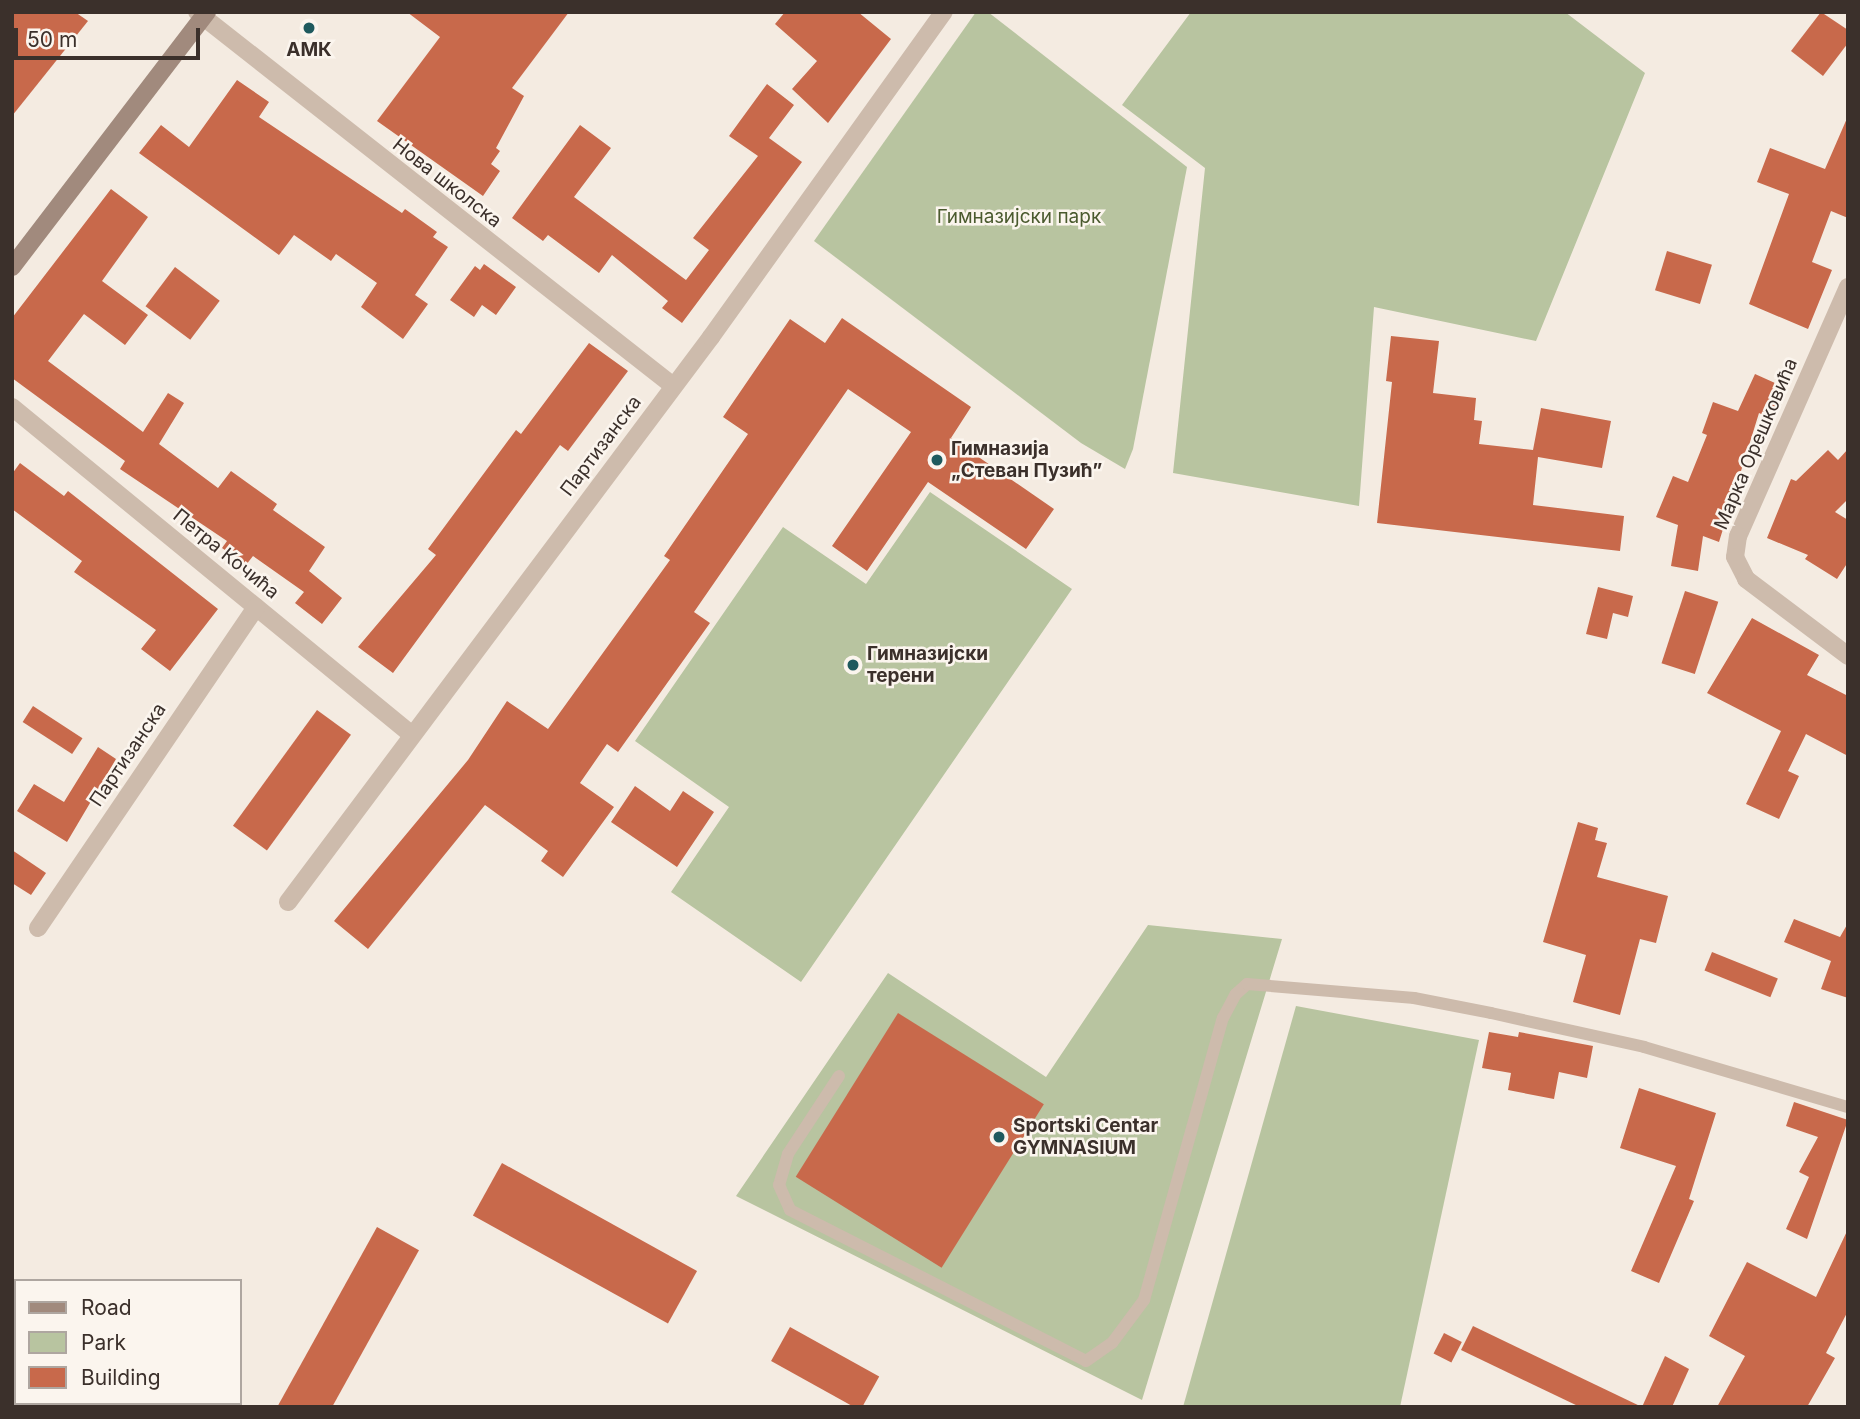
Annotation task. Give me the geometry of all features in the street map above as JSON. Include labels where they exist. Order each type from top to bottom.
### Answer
[{"type":"street","name":"Партизанска","points":[[288,902],[673,385],[944,12]]},
{"type":"street","name":"Нова школска","points":[[203,14],[673,385]]},
{"type":"street","points":[[12,267],[203,14]]},
{"type":"street","name":"Марка Орешковића","points":[[1848,287],[1738,536],[1735,557],[1746,579],[1848,656]]},
{"type":"street","name":"Петра Кочића","points":[[12,407],[412,734]]},
{"type":"street","name":"Партизанска","points":[[38,928],[256,607]]},
{"type":"lane","points":[[839,1076],[788,1154],[779,1185],[790,1210],[1086,1361],[1112,1343],[1144,1300],[1223,1018],[1236,994],[1247,985],[1414,998],[1491,1013],[1644,1047],[1848,1107]]},
{"type":"green space","name":"Гимназијски парк","points":[[976,12],[988,12],[1187,167],[1133,449],[1125,469],[1081,443],[814,241]]},
{"type":"green space","points":[[1191,12],[1565,12],[1645,73],[1536,341],[1374,307],[1359,506],[1173,473],[1205,168],[1122,105]]},
{"type":"green space","name":"Гимназијски терени","points":[[930,492],[1072,589],[801,982],[671,892],[729,807],[635,741],[783,527],[866,584]]},
{"type":"green space","name":"Sportski Centar GYMNASIUM","points":[[1148,925],[1282,939],[1142,1400],[736,1196],[888,973],[1046,1077]]},
{"type":"green space","points":[[1296,1006],[1479,1040],[1400,1407],[1183,1407]]},
{"type":"building","points":[[12,12],[75,12],[88,21],[12,116]]},
{"type":"building","points":[[407,12],[569,12],[512,88],[524,96],[496,148],[500,151],[491,164],[500,171],[483,196],[377,121],[440,37]]},
{"type":"building","points":[[785,12],[858,12],[891,39],[828,123],[792,89],[817,61],[775,24]]},
{"type":"building","points":[[1821,12],[1848,30],[1848,43],[1823,76],[1791,51]]},
{"type":"building","points":[[237,80],[269,102],[259,117],[402,213],[405,209],[437,232],[433,237],[448,247],[415,295],[428,304],[403,339],[361,307],[377,283],[336,254],[331,261],[294,235],[279,255],[139,153],[161,125],[189,147]]},
{"type":"building","points":[[767,84],[794,105],[769,138],[802,162],[682,323],[662,308],[668,301],[612,255],[599,273],[548,235],[543,241],[512,218],[580,125],[611,148],[574,197],[686,280],[709,250],[693,238],[758,156],[729,136]]},
{"type":"building","points":[[1848,116],[1848,218],[1831,211],[1812,262],[1832,270],[1808,329],[1749,304],[1789,194],[1757,182],[1770,148],[1825,169]]},
{"type":"building","points":[[111,189],[148,217],[102,281],[148,315],[125,345],[84,314],[48,361],[143,432],[168,393],[184,403],[159,444],[218,488],[231,471],[277,504],[273,510],[325,547],[309,571],[342,598],[322,624],[295,603],[304,592],[253,556],[246,565],[222,548],[227,541],[120,469],[125,461],[12,378],[12,318]]},
{"type":"building","points":[[1667,251],[1712,265],[1700,304],[1655,290]]},
{"type":"building","points":[[484,264],[516,287],[496,315],[482,305],[474,317],[450,300],[475,266],[480,270]]},
{"type":"building","points":[[175,267],[220,301],[190,340],[146,306]]},
{"type":"building","points":[[842,318],[971,407],[951,438],[1054,509],[1026,549],[928,482],[867,571],[832,546],[911,432],[848,389],[694,612],[710,623],[618,752],[607,744],[580,783],[614,807],[563,877],[541,861],[548,851],[485,805],[368,949],[334,921],[468,760],[507,701],[548,729],[670,560],[664,556],[748,434],[723,417],[790,319],[825,343]]},
{"type":"building","points":[[1391,336],[1439,341],[1433,393],[1476,398],[1474,420],[1482,421],[1479,444],[1533,450],[1541,408],[1611,421],[1602,468],[1538,457],[1533,505],[1624,516],[1620,551],[1377,523],[1392,382],[1386,381]]},
{"type":"building","points":[[589,343],[628,371],[568,451],[560,445],[393,673],[358,647],[436,555],[428,549],[516,430],[521,434]]},
{"type":"building","points":[[1755,374],[1784,387],[1770,418],[1759,413],[1719,542],[1703,536],[1698,571],[1671,566],[1678,525],[1656,517],[1673,476],[1688,482],[1707,435],[1702,433],[1713,402],[1738,411]]},
{"type":"building","points":[[1848,449],[1848,499],[1835,512],[1848,520],[1848,562],[1837,579],[1805,559],[1808,555],[1767,538],[1791,479],[1796,481],[1828,450],[1838,460]]},
{"type":"building","points":[[20,463],[64,496],[68,491],[218,609],[170,671],[141,649],[156,630],[74,572],[82,561],[12,509],[12,474]]},
{"type":"building","points":[[1598,587],[1633,596],[1628,617],[1613,613],[1607,639],[1586,634]]},
{"type":"building","points":[[1685,591],[1718,602],[1695,674],[1662,663]]},
{"type":"building","points":[[1752,618],[1819,655],[1807,675],[1848,696],[1848,756],[1806,734],[1788,771],[1799,776],[1779,819],[1746,804],[1781,731],[1707,693]]},
{"type":"building","points":[[33,706],[82,738],[72,754],[23,722]]},
{"type":"building","points":[[317,710],[351,735],[267,850],[233,826]]},
{"type":"building","points":[[98,747],[116,759],[67,842],[17,811],[34,784],[64,802]]},
{"type":"building","points":[[635,786],[670,811],[683,791],[714,812],[677,867],[611,822]]},
{"type":"building","points":[[1578,822],[1598,828],[1595,840],[1607,843],[1597,877],[1668,896],[1656,943],[1640,939],[1620,1015],[1573,1002],[1586,955],[1543,942]]},
{"type":"building","points":[[12,850],[46,873],[31,895],[12,883]]},
{"type":"building","points":[[1794,919],[1840,937],[1848,923],[1848,998],[1821,989],[1831,961],[1784,942]]},
{"type":"building","points":[[1712,952],[1778,979],[1770,997],[1705,971]]},
{"type":"building","points":[[898,1013],[1044,1104],[942,1268],[796,1177]]},
{"type":"building","points":[[1489,1032],[1518,1037],[1519,1032],[1593,1046],[1587,1078],[1559,1072],[1554,1099],[1508,1090],[1511,1073],[1482,1068]]},
{"type":"building","points":[[1639,1088],[1716,1113],[1689,1199],[1694,1201],[1659,1283],[1631,1271],[1676,1166],[1620,1148]]},
{"type":"building","points":[[1794,1102],[1848,1120],[1807,1239],[1786,1229],[1809,1177],[1799,1172],[1818,1137],[1786,1126]]},
{"type":"building","points":[[502,1163],[697,1271],[668,1324],[473,1215]]},
{"type":"building","points":[[377,1227],[419,1250],[332,1407],[278,1406]]},
{"type":"building","points":[[1848,1229],[1848,1311],[1826,1353],[1835,1358],[1807,1407],[1717,1407],[1745,1356],[1709,1336],[1747,1262],[1816,1297]]},
{"type":"building","points":[[1473,1326],[1642,1407],[1580,1407],[1461,1350]]},
{"type":"building","points":[[790,1327],[879,1376],[862,1407],[854,1407],[771,1361]]},
{"type":"building","points":[[1444,1333],[1462,1342],[1451,1363],[1434,1353]]},
{"type":"building","points":[[1665,1356],[1689,1369],[1672,1407],[1642,1407]]},
{"type":"place","name":"АМК","points":[[309,28]]},
{"type":"place","name":"Гимназија „Стеван Пузић”","points":[[937,460]]},
{"type":"place","name":"Гимназијски терени","points":[[853,665]]},
{"type":"place","name":"Sportski Centar GYMNASIUM","points":[[999,1137]]}]
